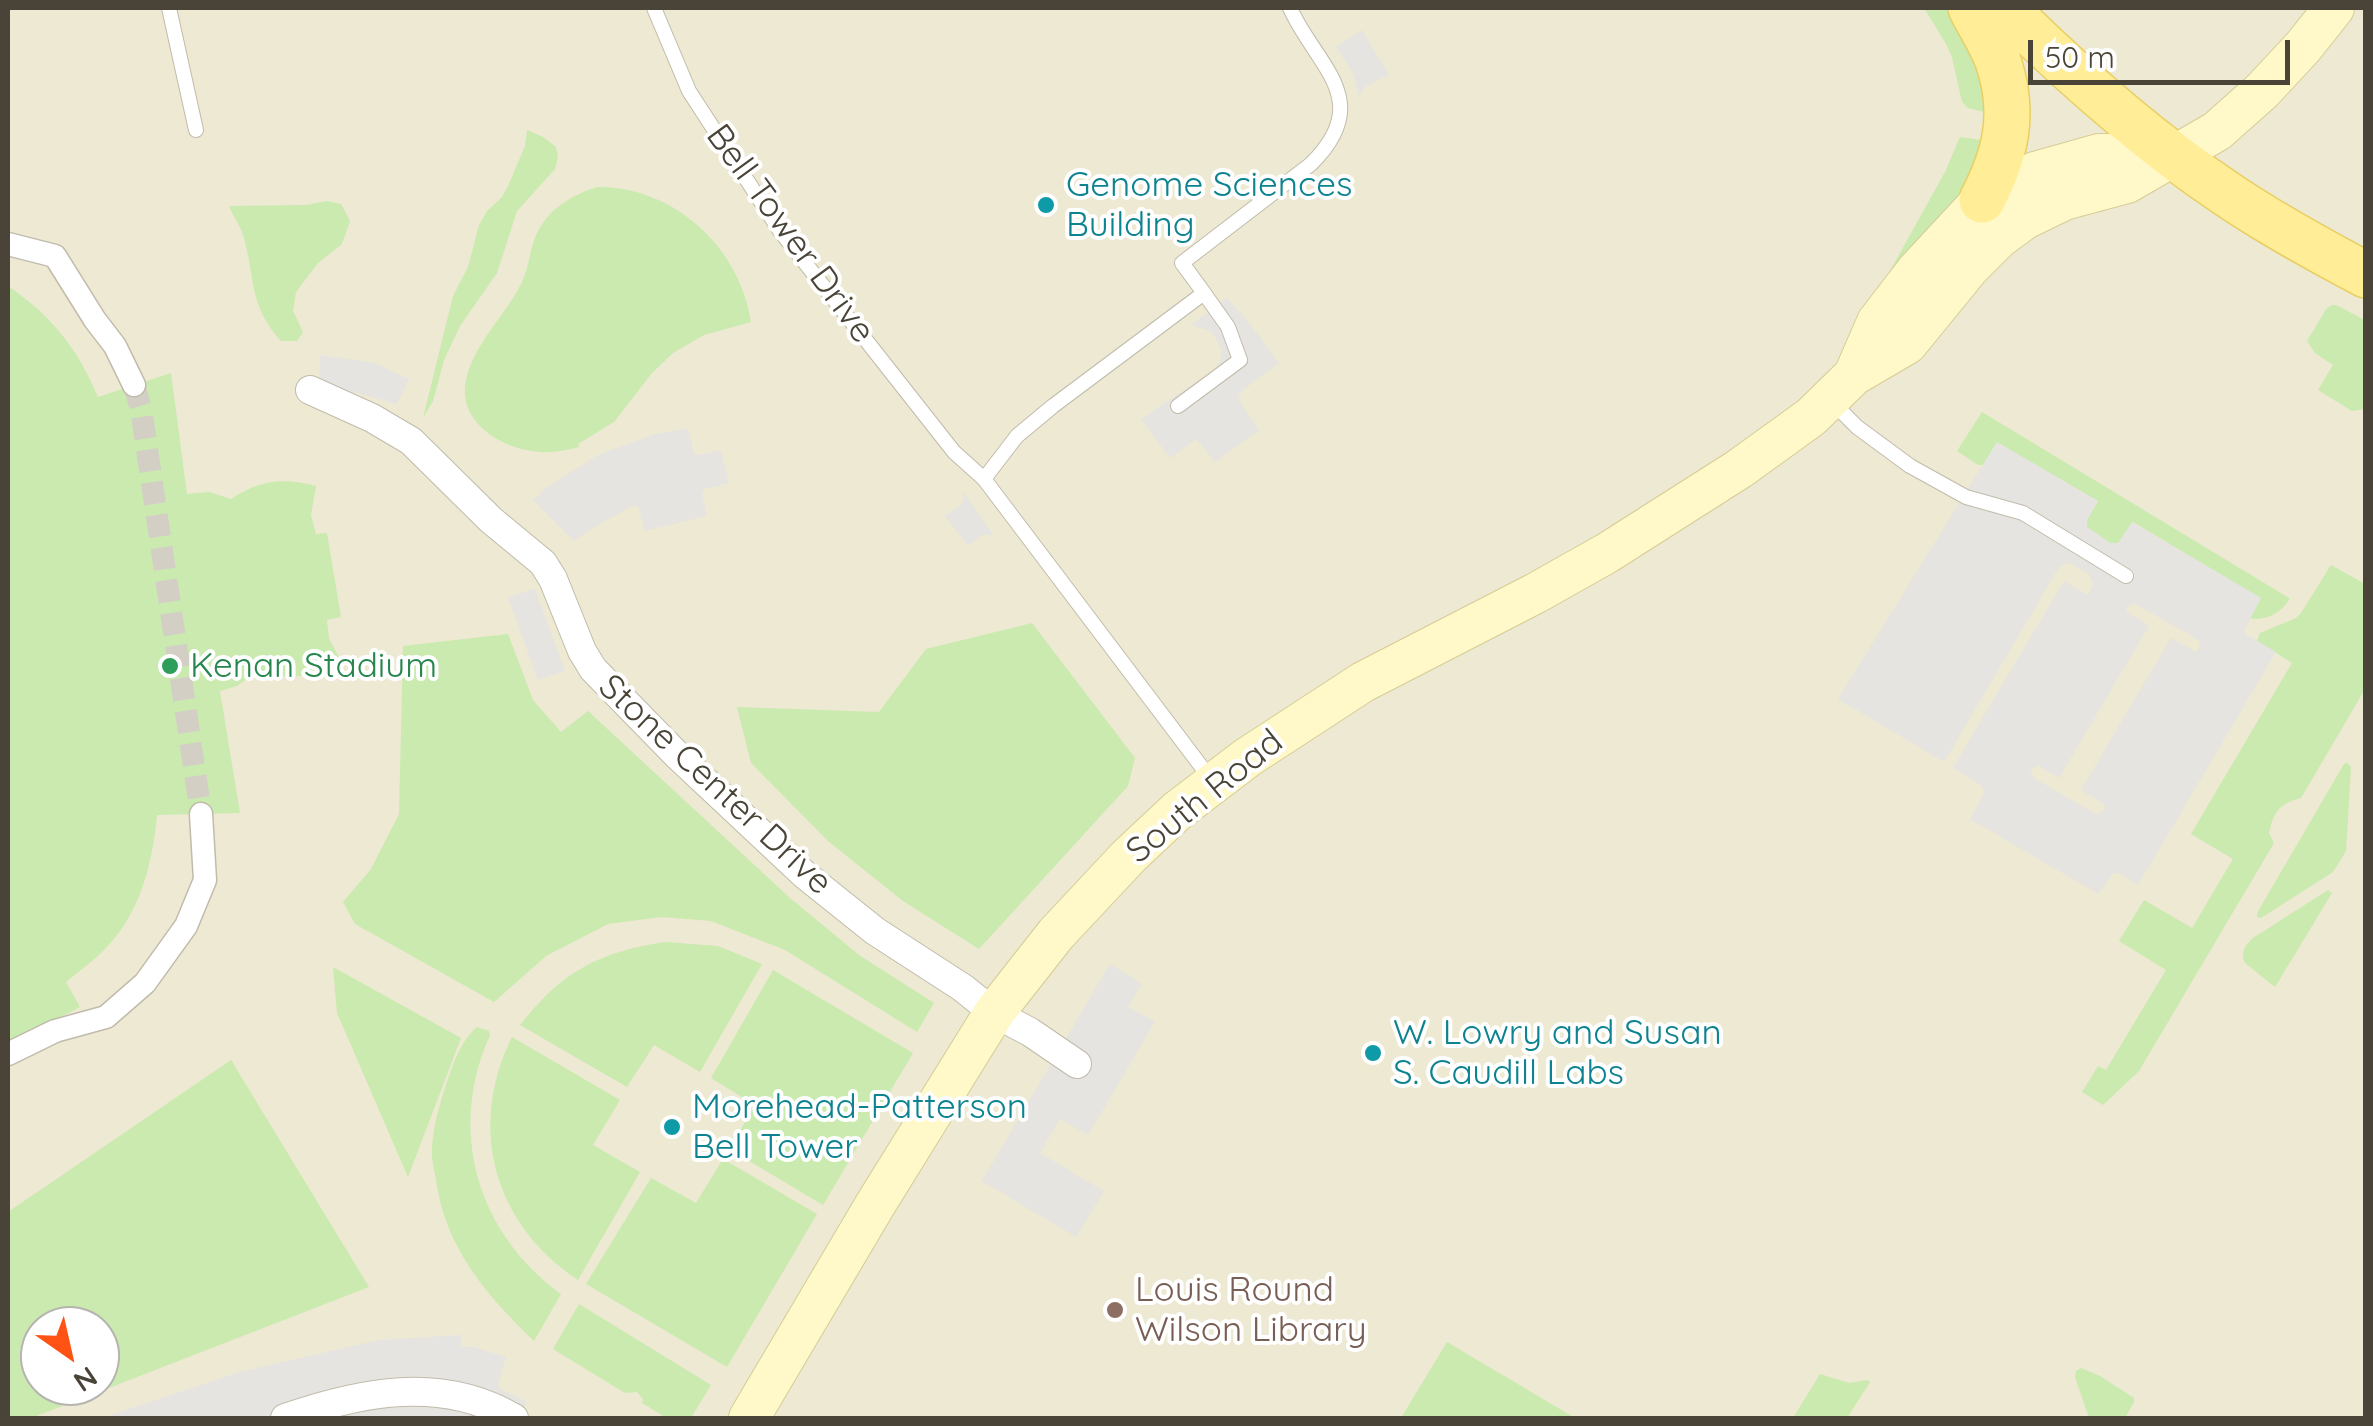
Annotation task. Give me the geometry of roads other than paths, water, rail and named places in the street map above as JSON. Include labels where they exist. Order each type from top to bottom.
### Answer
[{"type":"main road","points":[[1971,8],[1999,62],[2007,98],[2004,151],[1982,200]]},
{"type":"main road","points":[[2005,8],[2112,108],[2225,193],[2366,275]]},
{"type":"main road","points":[[2174,155],[2217,132],[2234,117],[2334,8]]},
{"type":"main road","name":"South Road","points":[[1842,387],[1877,322],[1917,270],[1982,200],[2035,172],[2099,154],[2174,155]]},
{"type":"main road","name":"South Road","points":[[749,1418],[874,1205],[994,1012],[1056,934],[1177,811],[1274,739],[1363,682],[1536,594],[1753,459],[1811,417],[1842,387],[1907,344],[1969,268],[2025,219],[2064,200],[2127,183],[2174,155]]},
{"type":"street","points":[[8,244],[54,256],[115,346],[134,386]]},
{"type":"street","name":"Stone Center Drive","points":[[310,390],[411,441],[492,520],[543,563],[593,670],[804,875],[875,931],[1077,1064]]},
{"type":"street","points":[[8,1054],[55,1031],[106,1017],[145,983],[186,926],[205,880],[201,814]]},
{"type":"street","points":[[285,1418],[382,1392],[412,1390],[447,1394],[514,1418]]},
{"type":"lane","points":[[169,8],[196,130]]},
{"type":"lane","name":"Bell Tower Drive","points":[[654,8],[689,90],[780,231],[950,447],[984,479]]},
{"type":"lane","points":[[1178,406],[1240,360],[1228,328],[1182,262],[1311,164],[1333,136],[1340,104],[1337,88],[1290,8]]},
{"type":"lane","points":[[1204,294],[1017,436],[984,479],[1214,783]]},
{"type":"lane","points":[[1842,387],[1857,426],[1910,466],[1966,498],[2022,513],[2126,576]]},
{"type":"tunnel","points":[[134,385],[141,409],[201,814]]},
{"type":"place","name":"Genome Sciences Building","points":[[1046,205]]},
{"type":"place","name":"Kenan Stadium","points":[[170,666]]},
{"type":"place","name":"W. Lowry and Susan S. Caudill Labs","points":[[1373,1053]]},
{"type":"place","name":"Morehead-Patterson Bell Tower","points":[[672,1127]]},
{"type":"place","name":"Louis Round Wilson Library","points":[[1115,1310]]}]
